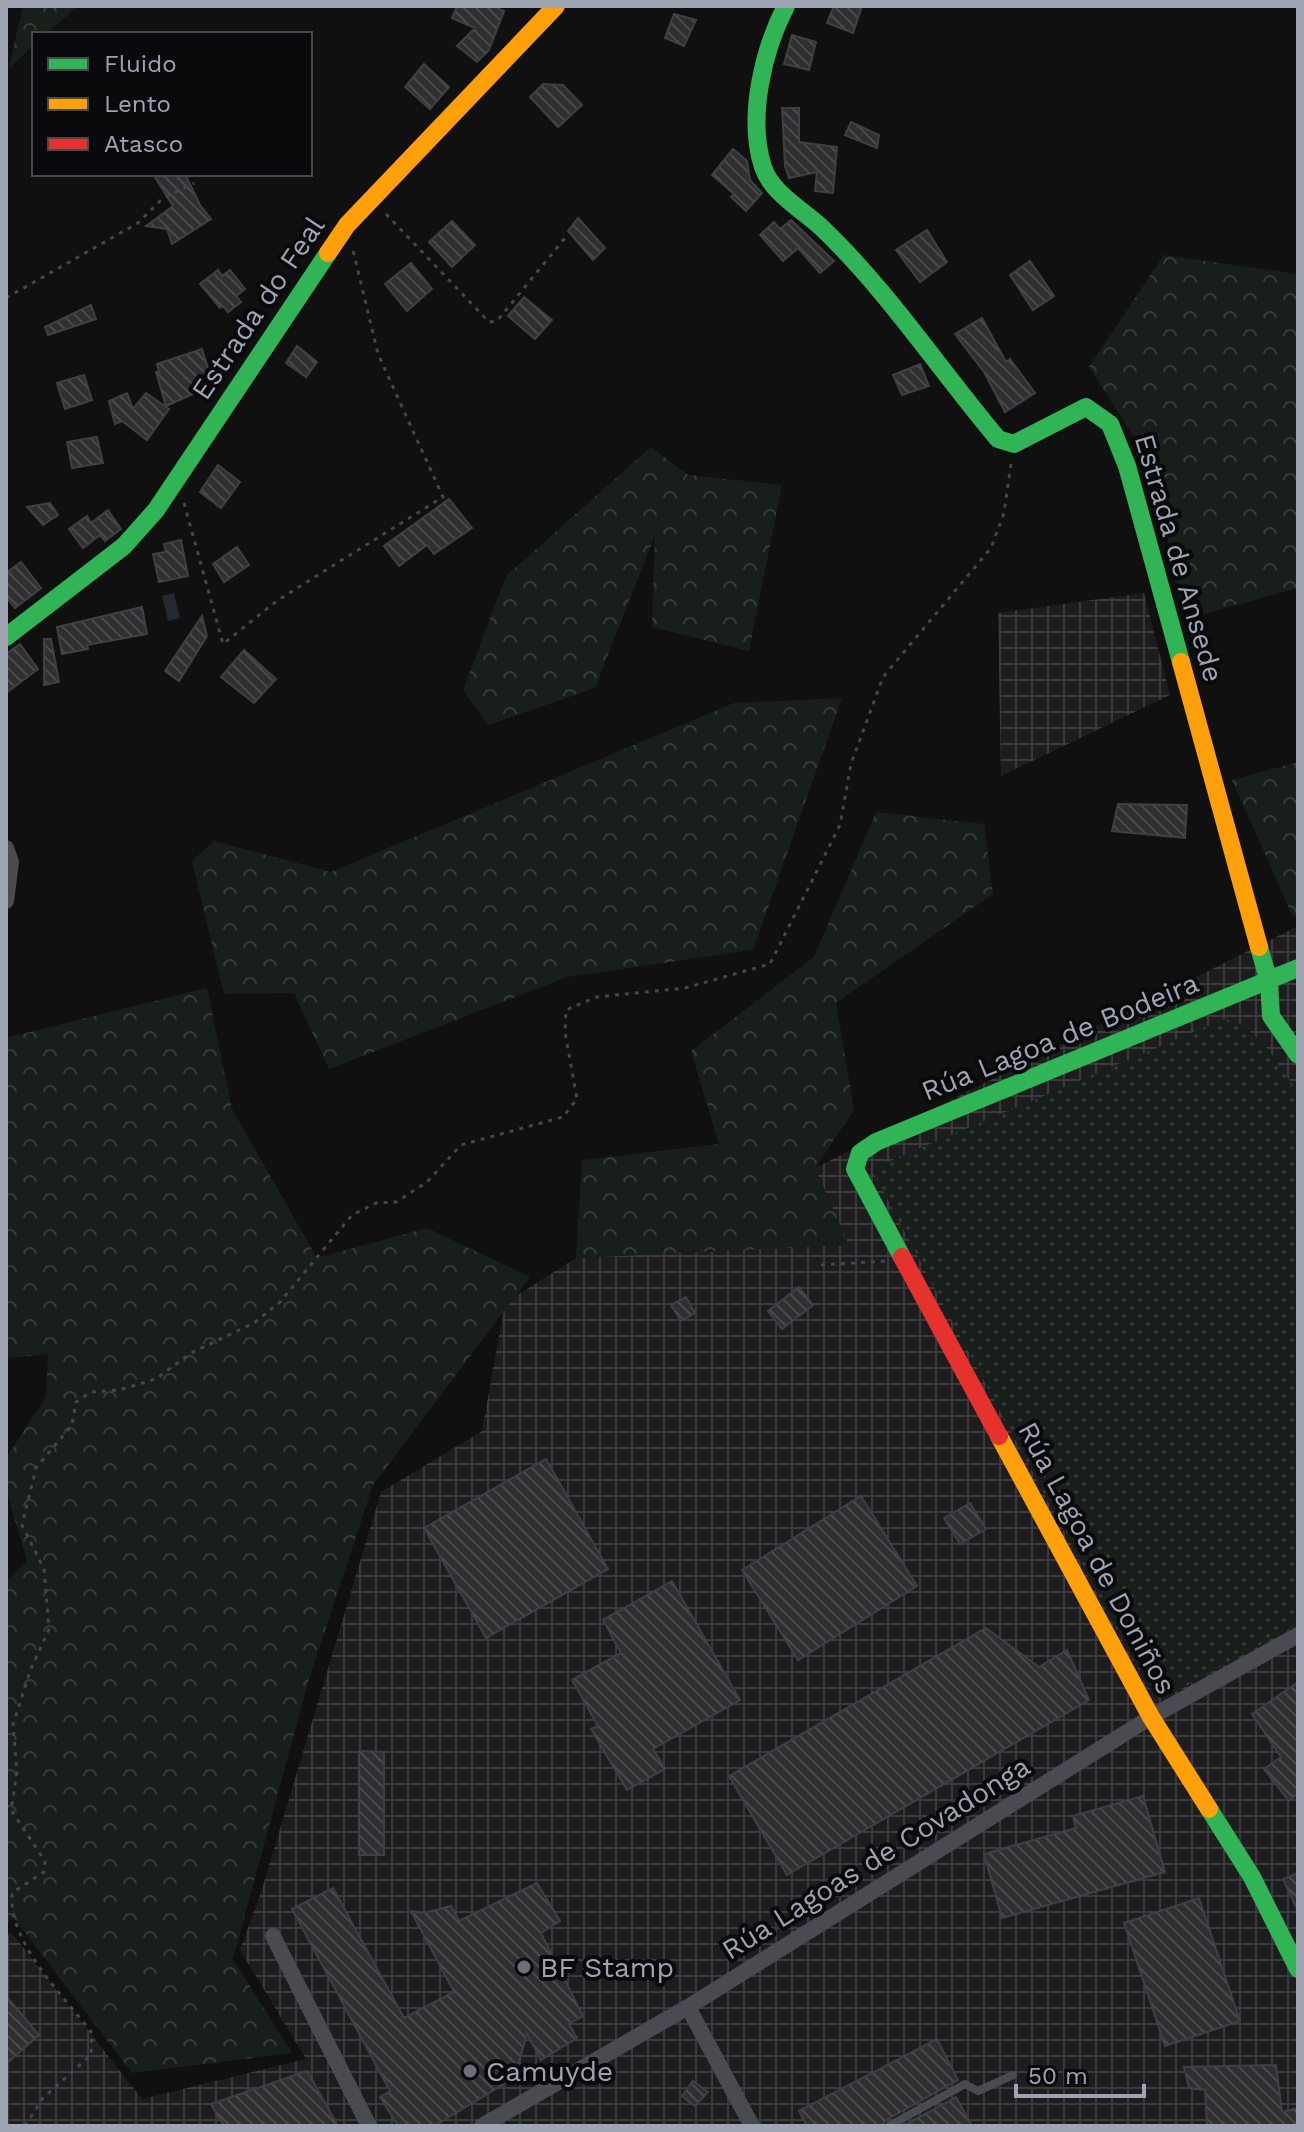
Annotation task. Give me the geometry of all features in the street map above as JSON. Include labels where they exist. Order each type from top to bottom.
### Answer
[{"type":"street","name":"Estrada do Feal","points":[[6,637],[124,546],[177,480],[347,225],[556,6]]},
{"type":"street","points":[[786,6],[764,66],[759,133],[763,168],[781,193],[821,226],[915,330],[998,439],[1014,444]]},
{"type":"street","name":"Estrada de Ansede","points":[[1014,444],[1086,407],[1110,424],[1127,466],[1269,982],[1271,1016],[1298,1055]]},
{"type":"street","points":[[6,848],[11,862],[6,901]]},
{"type":"street","name":"Rúa Lagoa de Bodeira","points":[[855,1169],[860,1153],[876,1142],[1298,968]]},
{"type":"street","name":"Rúa Lagoa de Doniños","points":[[855,1169],[1151,1717],[1252,1877],[1298,1969]]},
{"type":"street","name":"Rúa Lagoas de Covadonga","points":[[482,2126],[688,2007],[1151,1717],[1298,1635]]},
{"type":"street","points":[[273,1936],[369,2126]]},
{"type":"street","points":[[688,2007],[752,2126]]},
{"type":"lane","points":[[889,2126],[965,2084],[978,2091],[1013,2075]]},
{"type":"path","points":[[6,298],[138,223],[163,198],[194,183]]},
{"type":"path","points":[[372,199],[489,322],[497,321],[565,238]]},
{"type":"path","points":[[177,480],[223,644],[278,600],[443,497],[378,354],[347,225]]},
{"type":"path","points":[[25,2126],[43,2098],[91,2055],[94,2042],[92,2033],[29,1949],[11,1908],[12,1893],[44,1872],[45,1861],[11,1810],[17,1772],[13,1725],[30,1671],[49,1629],[44,1569],[22,1525],[36,1468],[72,1425],[76,1402],[91,1392],[119,1390],[156,1379],[191,1353],[254,1323],[280,1302],[352,1215],[376,1203],[396,1202],[427,1182],[461,1145],[563,1117],[577,1099],[565,1032],[566,1010],[596,997],[685,988],[770,964],[840,825],[851,764],[883,677],[991,548],[1004,513],[1014,444]]},
{"type":"path","points":[[821,1265],[904,1260]]},
{"type":"shaded area","points":[[174,593],[180,618],[168,621],[162,596]]},
{"type":"shaded area","points":[[1144,593],[1170,695],[1001,776],[998,613]]},
{"type":"shaded area","points":[[1298,926],[1298,2126],[6,2126],[6,1937],[11,1932],[142,2099],[306,2059],[240,1950],[262,1889],[381,1492],[482,1431],[505,1303],[576,1258],[848,1245],[815,1168]]},
{"type":"green space","points":[[23,6],[78,6],[48,32],[32,32],[32,47],[9,68]]},
{"type":"green space","points":[[1164,255],[1298,274],[1298,588],[1185,619],[1150,462],[1089,367]]},
{"type":"green space","points":[[651,447],[688,475],[782,485],[749,651],[652,627],[655,535],[595,688],[488,725],[463,690],[506,576]]},
{"type":"green space","points":[[842,698],[753,950],[567,977],[329,1069],[294,993],[224,994],[192,861],[214,841],[331,872],[734,703]]},
{"type":"green space","points":[[1298,762],[1298,915],[1293,917],[1232,780]]},
{"type":"green space","points":[[876,812],[984,824],[993,894],[836,1003],[854,1110],[815,1168],[849,1245],[576,1258],[582,1160],[719,1144],[691,1051],[814,957]]},
{"type":"green space","points":[[207,988],[232,1109],[317,1258],[427,1228],[530,1277],[373,1485],[309,1679],[233,1959],[292,2053],[132,2073],[14,1918],[6,1924],[6,1582],[27,1561],[6,1489],[6,1458],[46,1397],[48,1354],[9,1358],[6,1362],[6,1038]]},
{"type":"green space","points":[[1224,1019],[1257,1037],[1298,1092],[1298,1624],[1168,1696],[1147,1687],[875,1176],[876,1167]]},
{"type":"building","points":[[457,6],[492,6],[504,11],[489,50],[477,62],[457,46],[475,28],[452,18]]},
{"type":"building","points":[[834,6],[862,6],[853,33],[827,23]]},
{"type":"building","points":[[674,14],[696,20],[684,46],[665,38]]},
{"type":"building","points":[[792,35],[816,42],[809,70],[784,64]]},
{"type":"building","points":[[424,64],[449,87],[430,109],[405,87]]},
{"type":"building","points":[[543,84],[563,85],[582,105],[558,127],[530,97]]},
{"type":"building","points":[[782,108],[799,108],[799,142],[837,147],[833,193],[815,191],[817,172],[789,178],[785,166]]},
{"type":"building","points":[[851,122],[879,135],[877,148],[845,135]]},
{"type":"building","points":[[733,149],[747,161],[750,180],[762,193],[746,211],[731,197],[734,194],[712,175]]},
{"type":"building","points":[[154,176],[186,176],[200,205],[211,219],[172,244],[167,229],[146,226],[173,206]]},
{"type":"building","points":[[578,218],[605,248],[593,260],[568,231]]},
{"type":"building","points":[[791,220],[834,261],[820,273],[798,248],[783,261],[760,235],[774,222],[780,229]]},
{"type":"building","points":[[452,221],[475,245],[452,267],[429,242]]},
{"type":"building","points":[[927,230],[947,262],[920,282],[896,250]]},
{"type":"building","points":[[1030,261],[1054,296],[1033,310],[1010,275]]},
{"type":"building","points":[[411,263],[432,289],[407,311],[385,284]]},
{"type":"building","points":[[218,270],[222,276],[230,270],[245,289],[236,296],[241,302],[228,312],[223,306],[220,308],[200,284]]},
{"type":"building","points":[[524,297],[552,320],[535,339],[508,316]]},
{"type":"building","points":[[91,305],[96,319],[48,335],[45,327]]},
{"type":"building","points":[[982,318],[1006,362],[1010,359],[1035,393],[1005,412],[984,372],[955,334]]},
{"type":"building","points":[[297,346],[317,362],[306,377],[286,363]]},
{"type":"building","points":[[202,349],[213,385],[166,406],[156,372],[159,372],[157,364]]},
{"type":"building","points":[[920,364],[929,386],[902,395],[893,375]]},
{"type":"building","points":[[84,375],[92,400],[65,409],[57,383]]},
{"type":"building","points":[[127,393],[133,409],[146,393],[169,409],[147,440],[122,421],[115,424],[109,401]]},
{"type":"building","points":[[97,437],[103,463],[72,468],[67,442]]},
{"type":"building","points":[[218,465],[240,482],[221,508],[200,492]]},
{"type":"building","points":[[449,499],[472,528],[434,554],[427,545],[399,566],[384,546]]},
{"type":"building","points":[[50,503],[58,515],[43,525],[27,507]]},
{"type":"building","points":[[108,510],[121,529],[105,541],[100,535],[83,548],[69,529],[87,516],[91,523]]},
{"type":"building","points":[[181,540],[188,576],[159,582],[153,554],[166,552],[164,544]]},
{"type":"building","points":[[237,547],[249,565],[224,582],[213,564]]},
{"type":"building","points":[[21,562],[41,588],[15,608],[6,597],[6,573]]},
{"type":"building","points":[[142,607],[147,634],[87,645],[88,649],[62,654],[57,627]]},
{"type":"building","points":[[202,616],[207,636],[179,681],[165,671]]},
{"type":"building","points":[[44,639],[51,639],[59,682],[44,685]]},
{"type":"building","points":[[20,644],[38,669],[6,693],[6,654]]},
{"type":"building","points":[[244,650],[276,679],[254,703],[221,677]]},
{"type":"building","points":[[1118,804],[1187,805],[1185,838],[1112,831]]},
{"type":"building","points":[[799,1287],[813,1305],[782,1329],[768,1311]]},
{"type":"building","points":[[686,1297],[695,1313],[681,1321],[671,1305]]},
{"type":"building","points":[[546,1459],[608,1569],[486,1638],[424,1528]]},
{"type":"building","points":[[861,1496],[917,1586],[798,1660],[742,1570]]},
{"type":"building","points":[[970,1503],[986,1529],[960,1544],[944,1518]]},
{"type":"building","points":[[672,1581],[740,1700],[653,1749],[665,1769],[627,1790],[591,1729],[598,1726],[572,1680],[621,1653],[603,1620]]},
{"type":"building","points":[[986,1628],[1039,1667],[1067,1650],[1089,1700],[787,1875],[729,1776]]},
{"type":"building","points":[[1298,1682],[1298,1793],[1289,1801],[1264,1769],[1281,1757],[1252,1714]]},
{"type":"building","points":[[359,1751],[384,1752],[384,1855],[359,1855]]},
{"type":"building","points":[[1143,1796],[1165,1872],[1002,1918],[984,1854],[1076,1828],[1073,1816]]},
{"type":"building","points":[[1298,1873],[1298,1911],[1283,1879]]},
{"type":"building","points":[[537,1883],[560,1921],[541,1933],[583,2016],[569,2024],[577,2038],[541,2060],[527,2034],[514,2078],[434,2126],[398,2126],[380,2097],[390,2091],[292,1909],[333,1888],[404,2018],[454,1992],[411,1911],[424,1913],[451,1906],[459,1921]]},
{"type":"building","points":[[1199,1898],[1240,2021],[1165,2046],[1124,1923]]},
{"type":"building","points":[[6,1996],[39,2035],[6,2064]]},
{"type":"building","points":[[937,2039],[958,2080],[886,2120],[882,2126],[807,2126],[799,2111]]},
{"type":"building","points":[[1276,2065],[1282,2112],[1298,2108],[1298,2126],[1207,2126],[1205,2090],[1189,2088],[1184,2067]]},
{"type":"building","points":[[307,2071],[338,2126],[224,2126],[211,2104]]},
{"type":"building","points":[[693,2081],[708,2092],[695,2106],[682,2096]]},
{"type":"building","points":[[956,2097],[972,2126],[903,2126]]},
{"type":"traffic: fast","points":[[786,6],[764,63],[757,106],[758,148],[767,177],[780,193],[822,228],[869,278],[998,439],[1014,444],[1086,407],[1110,424],[1127,466],[1181,662]]},
{"type":"traffic: fast","points":[[6,637],[124,546],[156,510],[328,253]]},
{"type":"traffic: fast","points":[[1259,947],[1269,982],[1271,1016],[1298,1055]]},
{"type":"traffic: fast","points":[[902,1257],[855,1169],[860,1153],[876,1142],[1298,968]]},
{"type":"traffic: fast","points":[[1209,1809],[1252,1877],[1298,1969]]},
{"type":"traffic: slow","points":[[328,253],[347,225],[556,6]]},
{"type":"traffic: slow","points":[[1181,662],[1259,947]]},
{"type":"traffic: slow","points":[[999,1436],[1151,1717],[1209,1809]]},
{"type":"traffic: jam","points":[[902,1257],[999,1436]]},
{"type":"place","name":"BF Stamp","points":[[524,1967]]},
{"type":"place","name":"Camuyde","points":[[470,2071]]}]
